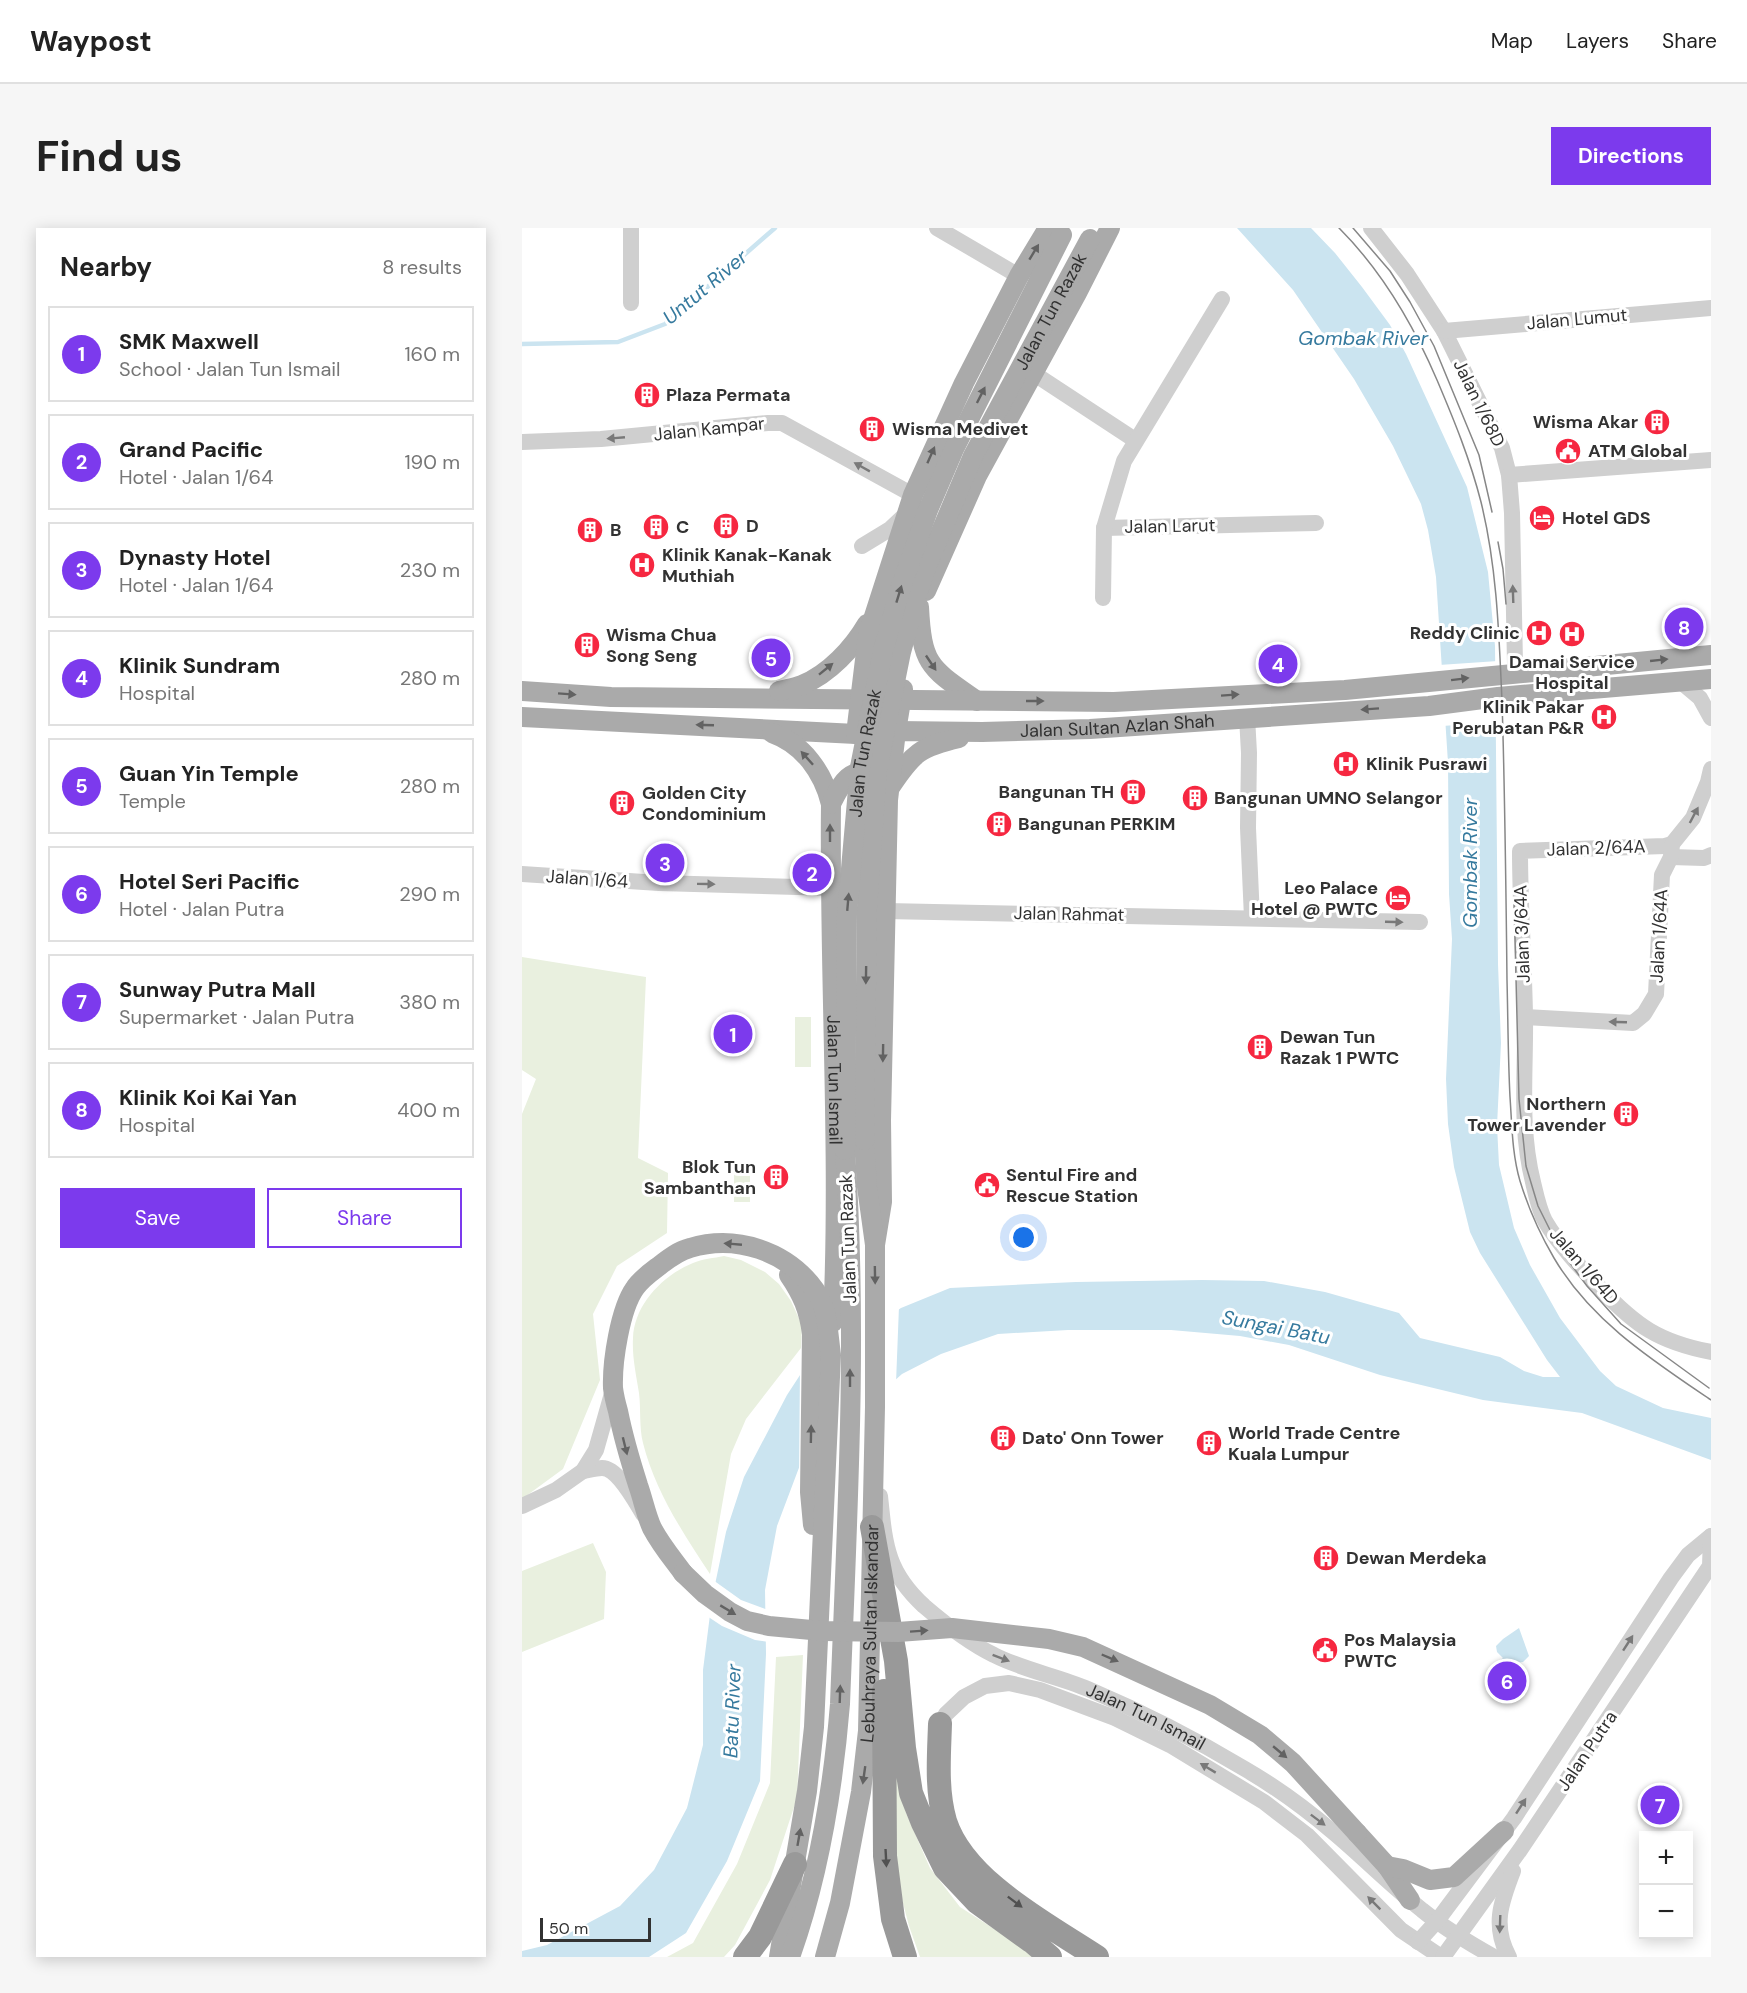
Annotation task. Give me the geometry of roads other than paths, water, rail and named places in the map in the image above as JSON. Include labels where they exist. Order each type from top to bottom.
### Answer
[{"type":"highway","points":[[872,1527],[896,1661],[904,1748],[911,1793],[945,1868],[976,1902],[1031,1941]]},
{"type":"highway","points":[[872,1527],[884,1670],[886,1866],[893,1919],[905,1957]]},
{"type":"highway","points":[[940,1724],[932,1738],[926,1780],[935,1823],[948,1851],[986,1901],[1050,1957]]},
{"type":"highway","points":[[940,1724],[938,1768],[940,1792],[946,1821],[957,1845],[989,1882],[1097,1957]]},
{"type":"highway","points":[[745,1957],[765,1929],[795,1864]]},
{"type":"main road","name":"Jalan Tun Razak","points":[[896,731],[919,607],[977,476],[1110,228]]},
{"type":"main road","name":"Jalan Tun Razak","points":[[856,734],[868,634],[913,495],[956,400],[1019,276],[1059,230]]},
{"type":"main road","name":"Jalan Tun Razak","points":[[850,1319],[851,1276],[846,1157],[847,914],[860,767],[883,651],[900,590],[928,510],[954,449],[1059,230]]},
{"type":"main road","name":"Jalan Tun Razak","points":[[875,1305],[874,1245],[864,1140],[867,908],[877,770],[901,652],[929,560],[973,456],[1093,234]]},
{"type":"main road","points":[[876,608],[876,627],[880,639],[894,644],[905,636],[919,607]]},
{"type":"main road","points":[[919,607],[921,637],[930,663],[948,680],[977,701]]},
{"type":"main road","points":[[753,698],[801,686],[812,680],[850,648],[876,608]]},
{"type":"main road","name":"Jalan Sultan Azlan Shah","points":[[522,692],[611,698],[860,698],[1114,702],[1345,690],[1711,655]]},
{"type":"main road","name":"Jalan Sultan Azlan Shah","points":[[522,717],[856,734],[896,731],[982,732],[1090,729],[1429,706],[1498,697],[1711,679]]},
{"type":"main road","points":[[763,730],[788,741],[808,758],[823,779],[831,804]]},
{"type":"main road","points":[[874,1245],[882,1202],[881,1120],[889,794],[896,731]]},
{"type":"main road","points":[[889,794],[904,767],[925,748],[982,732]]},
{"type":"main road","points":[[831,804],[845,779],[857,773],[868,774],[876,779],[889,794]]},
{"type":"main road","name":"Jalan Tun Ismail","points":[[831,804],[836,1270],[831,1355]]},
{"type":"main road","points":[[836,1270],[846,1157]]},
{"type":"main road","points":[[779,1957],[807,1791],[814,1727],[820,1605],[827,1453],[831,1355],[824,1308],[816,1291],[803,1276],[786,1262],[767,1251],[726,1243],[689,1248],[671,1257],[652,1271],[636,1287],[627,1304],[618,1335],[613,1389],[627,1453],[651,1526],[661,1544],[683,1573],[723,1608],[747,1621],[769,1626],[822,1631],[898,1632],[952,1628],[1049,1639],[1083,1647],[1210,1705],[1244,1725],[1293,1763],[1387,1866],[1410,1900]]},
{"type":"main road","points":[[767,1251],[786,1271],[802,1294],[809,1313],[812,1334],[810,1492],[820,1605]]},
{"type":"main road","name":"Lebuhraya Sultan Iskandar","points":[[825,1957],[840,1903],[866,1761],[875,1407],[875,1305]]},
{"type":"main road","name":"Lebuhraya Sultan Iskandar","points":[[790,1957],[808,1899],[826,1820],[840,1704],[850,1437],[850,1319]]},
{"type":"main road","points":[[1387,1866],[1403,1869],[1430,1880],[1454,1877],[1504,1831]]},
{"type":"street","points":[[631,228],[631,303]]},
{"type":"street","points":[[938,228],[1019,276]]},
{"type":"street","name":"Jalan 1/68D","points":[[1371,228],[1407,274],[1444,331],[1502,448],[1509,475],[1515,664],[1520,673]]},
{"type":"street","name":"Jalan Larut","points":[[1222,299],[1124,461],[1104,528],[1316,524]]},
{"type":"street","name":"Jalan Lumut","points":[[1444,331],[1711,308]]},
{"type":"street","points":[[1033,373],[1135,440]]},
{"type":"street","name":"Jalan Kampar","points":[[522,442],[593,440],[782,423],[913,495]]},
{"type":"street","points":[[1509,475],[1711,460]]},
{"type":"street","points":[[862,546],[890,529],[906,514]]},
{"type":"street","points":[[1103,598],[1104,528]]},
{"type":"street","points":[[1681,682],[1700,698],[1711,718]]},
{"type":"street","points":[[1247,717],[1252,918]]},
{"type":"street","name":"Jalan 1/64A","points":[[1525,1017],[1633,1023],[1644,1014],[1656,994],[1662,875],[1671,850],[1694,818],[1710,780]]},
{"type":"street","name":"Jalan 2/64A","points":[[1520,851],[1665,846],[1671,850],[1704,858],[1711,855]]},
{"type":"street","name":"Jalan 3/64A","points":[[1520,851],[1525,1017]]},
{"type":"street","name":"Jalan 1/64","points":[[522,874],[659,883],[832,888]]},
{"type":"street","name":"Jalan Rahmat","points":[[886,910],[1420,922]]},
{"type":"street","name":"Jalan 1/64D","points":[[1525,1017],[1525,1146],[1536,1194],[1545,1220],[1582,1270],[1614,1303],[1644,1328],[1658,1337],[1685,1347],[1711,1352]]},
{"type":"street","points":[[522,1506],[556,1490],[583,1471],[596,1450],[613,1389]]},
{"type":"street","name":"Jalan Tun Ismail","points":[[873,1444],[887,1554],[895,1570],[924,1605],[957,1632],[994,1656],[1116,1701],[1200,1743],[1247,1770],[1285,1795],[1332,1831],[1437,1921],[1494,1957]]},
{"type":"street","points":[[583,1471],[603,1468],[617,1475],[651,1526]]},
{"type":"street","name":"Jalan Putra","points":[[1418,1942],[1437,1921],[1504,1831],[1671,1578],[1688,1555],[1711,1536]]},
{"type":"street","name":"Jalan Putra","points":[[1442,1957],[1520,1850],[1710,1566],[1711,1536]]},
{"type":"street","name":"Jalan Tun Ismail","points":[[940,1724],[946,1714],[964,1697],[986,1686],[1010,1683],[1040,1690],[1115,1718],[1170,1745],[1264,1802],[1307,1835],[1401,1930],[1442,1957]]},
{"type":"street","points":[[1509,1957],[1500,1938],[1499,1921],[1503,1896],[1520,1850]]},
{"type":"water","points":[[1237,228],[1311,228],[1335,253],[1390,325],[1406,354],[1467,487],[1488,572],[1495,646],[1498,964],[1501,1043],[1497,1126],[1499,1165],[1514,1228],[1530,1265],[1560,1318],[1600,1371],[1616,1386],[1663,1408],[1711,1418],[1711,1460],[1582,1413],[1483,1400],[1380,1375],[1289,1345],[1240,1336],[1171,1330],[1068,1330],[998,1334],[941,1354],[902,1374],[800,1465],[777,1526],[765,1590],[766,1654],[760,1781],[727,1861],[686,1933],[649,1957],[522,1957],[522,1951],[547,1945],[620,1906],[654,1870],[687,1808],[703,1745],[703,1670],[712,1599],[726,1532],[744,1477],[787,1395],[802,1372],[901,1308],[950,1288],[1076,1282],[1264,1281],[1325,1292],[1399,1313],[1420,1338],[1500,1357],[1524,1371],[1543,1377],[1560,1377],[1480,1253],[1470,1232],[1454,1167],[1448,1124],[1446,1079],[1452,939],[1449,894],[1448,763],[1436,577],[1421,504],[1393,446],[1354,379],[1293,290]]},
{"type":"water","points":[[1519,1628],[1529,1656],[1523,1662],[1515,1663],[1515,1670],[1498,1662],[1503,1658],[1497,1652],[1496,1646]]},
{"type":"waterway","name":"Untut River","points":[[522,344],[618,342],[665,324],[775,228]]},
{"type":"tram line","points":[[1339,228],[1370,262],[1418,339],[1437,380],[1477,486],[1491,551],[1502,701],[1509,1082],[1514,1150],[1520,1181],[1549,1249],[1569,1281],[1586,1301],[1624,1338],[1711,1400]]},
{"type":"tram line","points":[[1353,228],[1390,271],[1434,346],[1479,455],[1492,512]]},
{"type":"tram line","points":[[1498,542],[1506,604]]},
{"type":"tram line","points":[[1514,898],[1519,1099],[1526,1166],[1538,1206],[1559,1248],[1587,1286],[1621,1324],[1709,1388]]},
{"type":"place","name":"Plaza Permata","points":[[647,395]]},
{"type":"place","name":"Wisma Akar","points":[[1657,422]]},
{"type":"place","name":"Wisma Medivet","points":[[872,429]]},
{"type":"place","name":"ATM Global","points":[[1568,451]]},
{"type":"place","name":"Hotel GDS","points":[[1542,518]]},
{"type":"place","name":"D","points":[[726,526]]},
{"type":"place","name":"C","points":[[656,527]]},
{"type":"place","name":"B","points":[[590,530]]},
{"type":"place","name":"Klinik Kanak-Kanak Muthiah","points":[[642,565]]},
{"type":"place","name":"Klinik Koi Kai Yan","points":[[1684,627]]},
{"type":"place","name":"Reddy Clinic","points":[[1539,633]]},
{"type":"place","name":"Damai Service Hospital","points":[[1572,634]]},
{"type":"place","name":"Wisma Chua Song Seng","points":[[587,645]]},
{"type":"place","name":"Guan Yin Temple","points":[[771,658]]},
{"type":"place","name":"Klinik Sundram","points":[[1278,664]]},
{"type":"place","name":"Klinik Pakar Perubatan P&R","points":[[1604,717]]},
{"type":"place","name":"Klinik Pusrawi","points":[[1346,764]]},
{"type":"place","name":"Bangunan TH","points":[[1133,792]]},
{"type":"place","name":"Bangunan UMNO Selangor","points":[[1195,798]]},
{"type":"place","name":"Golden City Condominium","points":[[622,803]]},
{"type":"place","name":"Bangunan PERKIM","points":[[999,824]]},
{"type":"place","name":"Dynasty Hotel","points":[[665,863]]},
{"type":"place","name":"Grand Pacific","points":[[812,873]]},
{"type":"place","name":"Leo Palace Hotel @ PWTC","points":[[1398,898]]},
{"type":"place","name":"SMK Maxwell","points":[[733,1034]]},
{"type":"place","name":"Dewan Tun Razak 1 PWTC","points":[[1260,1047]]},
{"type":"place","name":"Northern Tower Lavender","points":[[1626,1114]]},
{"type":"place","name":"Blok Tun Sambanthan","points":[[776,1177]]},
{"type":"place","name":"Sentul Fire and Rescue Station","points":[[987,1185]]},
{"type":"place","name":"Dato' Onn Tower","points":[[1003,1438]]},
{"type":"place","name":"World Trade Centre Kuala Lumpur","points":[[1209,1443]]},
{"type":"place","name":"Dewan Merdeka","points":[[1326,1558]]},
{"type":"place","name":"Pos Malaysia PWTC","points":[[1325,1650]]},
{"type":"place","name":"Hotel Seri Pacific","points":[[1507,1681]]},
{"type":"place","name":"Sunway Putra Mall","points":[[1660,1805]]},
{"type":"water label","name":"Gombak River","points":[[1363,338]]},
{"type":"water label","name":"Gombak River","points":[[1470,863]]},
{"type":"water label","name":"Sungai Batu","points":[[1276,1327]]},
{"type":"water label","name":"Batu River","points":[[732,1711]]}]
